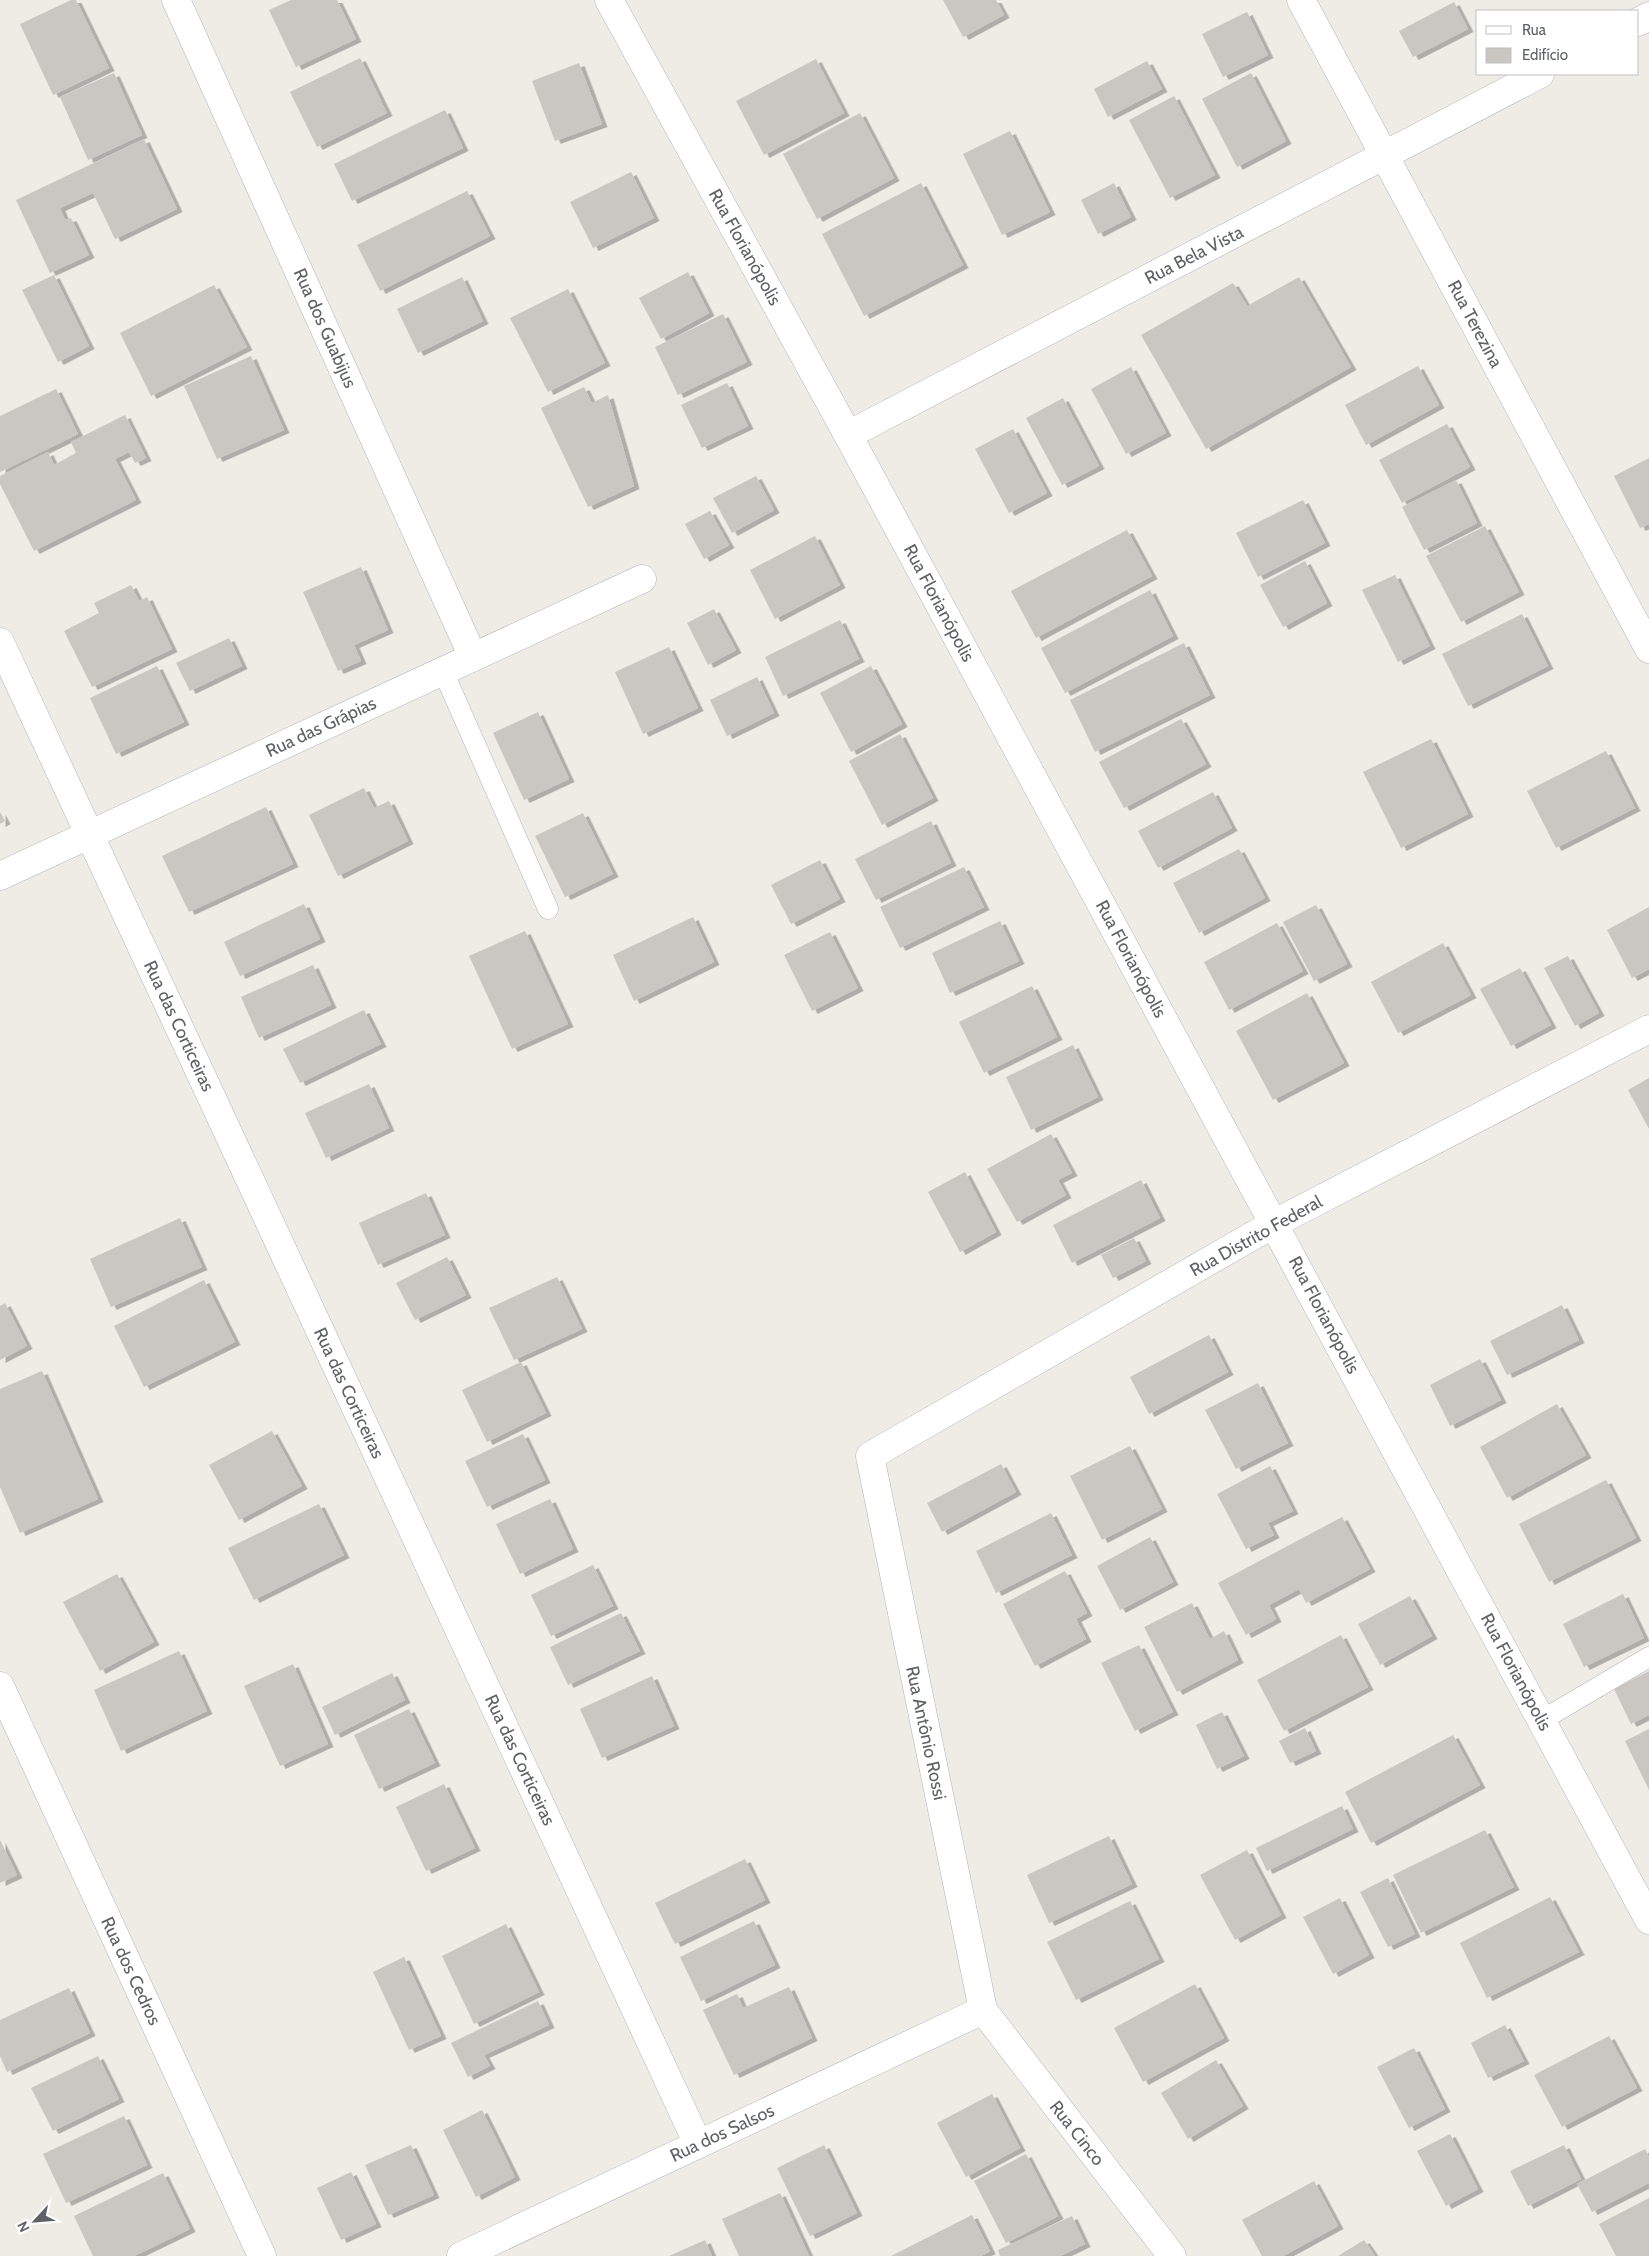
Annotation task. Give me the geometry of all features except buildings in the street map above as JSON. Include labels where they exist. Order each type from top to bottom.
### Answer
[{"type":"street","name":"Rua dos Guabijus","points":[[176,0],[473,657]]},
{"type":"street","name":"Rua Florianópolis","points":[[609,0],[848,435],[1275,1223],[1649,1920]]},
{"type":"street","name":"Rua Terezina","points":[[1301,0],[1649,649]]},
{"type":"street","name":"Rua Bela Vista","points":[[848,435],[1538,75]]},
{"type":"street","name":"Rua das Grápias","points":[[0,876],[642,578]]},
{"type":"street","name":"Rua das Corticeiras","points":[[0,642],[698,2144]]},
{"type":"street","name":"Rua Distrito Federal","points":[[870,1456],[1275,1223],[1649,1029]]},
{"type":"street","name":"Rua Antônio Rossi","points":[[870,1456],[983,2010]]},
{"type":"street","name":"Rua dos Cedros","points":[[0,1686],[262,2256]]},
{"type":"street","name":"Rua dos Salsos","points":[[461,2256],[983,2010]]},
{"type":"street","name":"Rua Cinco","points":[[983,2010],[1172,2256]]},
{"type":"lane","points":[[443,670],[548,909]]},
{"type":"lane","points":[[1542,1720],[1649,1658]]}]
